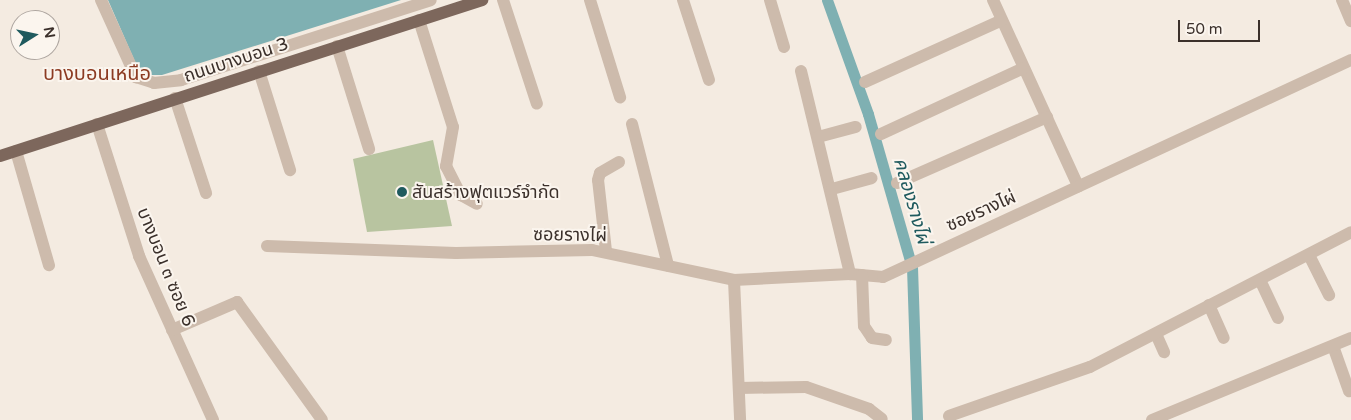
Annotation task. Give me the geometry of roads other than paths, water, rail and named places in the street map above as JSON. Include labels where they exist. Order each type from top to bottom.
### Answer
[{"type":"main road","name":"ถนนบางบอน 3","points":[[0,156],[482,0]]},
{"type":"street","points":[[101,0],[136,77],[154,83],[181,80],[431,0]]},
{"type":"street","points":[[503,0],[536,104]]},
{"type":"street","points":[[590,0],[620,96]]},
{"type":"street","points":[[683,0],[709,80]]},
{"type":"street","points":[[770,0],[784,47]]},
{"type":"street","points":[[993,0],[1078,186]]},
{"type":"street","points":[[1342,0],[1351,21]]},
{"type":"street","points":[[419,20],[453,127],[446,166],[461,196],[477,204]]},
{"type":"street","points":[[865,82],[1002,20]]},
{"type":"street","points":[[337,46],[369,149]]},
{"type":"street","name":"ซอยรางไผ่","points":[[267,246],[456,253],[606,251],[734,280],[898,274],[921,257],[1351,60]]},
{"type":"street","points":[[881,134],[1024,68]]},
{"type":"street","points":[[259,71],[290,170]]},
{"type":"street","points":[[801,71],[856,275],[864,326],[872,338],[886,340]]},
{"type":"street","points":[[175,98],[206,193]]},
{"type":"street","points":[[897,184],[1047,118]]},
{"type":"street","name":"บางบอน ๓ ซอย 6","points":[[97,124],[139,256],[213,420]]},
{"type":"street","points":[[632,124],[668,265]]},
{"type":"street","points":[[818,137],[856,128]]},
{"type":"street","points":[[16,150],[49,265]]},
{"type":"street","points":[[606,251],[598,180],[600,172],[619,162]]},
{"type":"street","points":[[832,189],[872,178]]},
{"type":"street","points":[[949,416],[1090,367],[1351,232]]},
{"type":"street","points":[[1309,255],[1328,295]]},
{"type":"street","points":[[734,280],[740,420]]},
{"type":"street","points":[[1260,280],[1278,318]]},
{"type":"street","points":[[172,330],[237,302],[322,420]]},
{"type":"street","points":[[1209,305],[1224,338]]},
{"type":"street","points":[[1156,334],[1164,352]]},
{"type":"street","points":[[1152,420],[1351,338]]},
{"type":"street","points":[[1333,346],[1349,391]]},
{"type":"street","points":[[738,388],[806,387],[869,409],[882,419]]},
{"type":"water","points":[[108,0],[401,0],[162,75],[149,75],[136,64]]},
{"type":"waterway","name":"คลองรางไผ่","points":[[827,0],[868,114],[912,267],[917,420]]},
{"type":"place","name":"สันสร้างฟุตแวร์จำกัด","points":[[402,192]]},
{"type":"district","name":"บางบอนเหนือ","points":[[97,74]]}]
